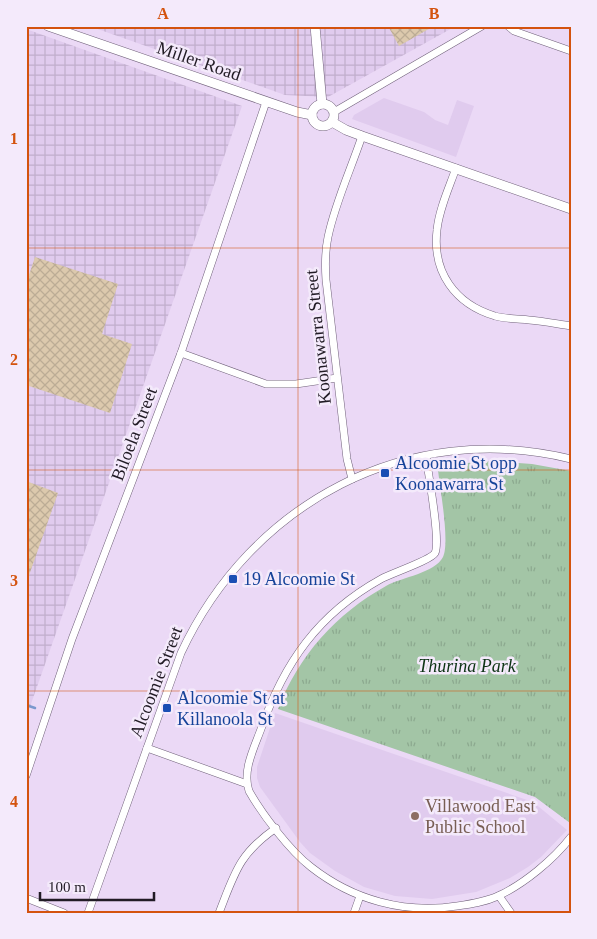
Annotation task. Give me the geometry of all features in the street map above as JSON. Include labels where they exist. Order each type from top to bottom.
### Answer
[{"type":"main road","name":"Miller Road","points":[[48,26],[266,102],[312,115]]},
{"type":"main road","points":[[315,26],[322,104]]},
{"type":"main road","points":[[333,117],[326,126],[319,125],[314,121],[312,115],[314,109],[322,104],[328,105],[333,117],[346,130],[571,209]]},
{"type":"street","points":[[333,117],[482,26]]},
{"type":"street","points":[[508,26],[514,31],[571,51]]},
{"type":"street","name":"Biloela Street","points":[[26,776],[72,639],[181,353],[266,102]]},
{"type":"street","name":"Koonawarra Street","points":[[352,479],[346,459],[325,259],[328,237],[334,216],[362,136]]},
{"type":"street","points":[[456,168],[437,229],[436,249],[440,268],[449,285],[462,300],[497,317],[571,326]]},
{"type":"street","points":[[181,353],[266,384],[288,384],[337,378]]},
{"type":"street","name":"Alcoomie Street","points":[[88,913],[181,653],[200,615],[227,576],[251,549],[292,514],[312,500],[352,479],[396,462],[443,452],[487,449],[540,453],[571,459]]},
{"type":"street","points":[[426,456],[437,543],[434,555],[430,559],[398,570],[364,589],[334,612],[305,642],[284,674],[272,699],[250,759],[246,784],[252,797],[276,828],[298,856],[310,866],[336,885],[360,896],[397,907],[433,909],[476,903],[499,896],[551,859],[571,837]]},
{"type":"street","points":[[147,748],[246,784]]},
{"type":"street","points":[[219,913],[241,860],[252,847],[276,828]]},
{"type":"street","points":[[354,913],[360,896]]},
{"type":"street","points":[[499,896],[511,913]]},
{"type":"street","points":[[26,898],[64,913]]},
{"type":"shaded area","points":[[89,26],[456,26],[328,97],[285,95]]},
{"type":"shaded area","points":[[26,29],[242,106],[26,718]]},
{"type":"shaded area","points":[[384,98],[424,112],[435,120],[448,125],[457,100],[474,106],[456,157],[352,119],[354,115]]},
{"type":"shaded area","name":"Villawood East Public School","points":[[275,713],[533,802],[567,830],[541,857],[528,867],[510,878],[476,892],[432,899],[395,896],[364,887],[335,871],[310,853],[260,787],[257,778],[257,767]]},
{"type":"green space","name":"Thurina Park","points":[[493,461],[532,464],[571,471],[570,823],[535,797],[278,709],[287,689],[308,654],[335,623],[351,609],[386,586],[426,571],[443,557],[445,550],[445,528],[438,470],[442,465]]},
{"type":"building","points":[[388,26],[434,26],[399,46]]},
{"type":"building","points":[[35,257],[118,284],[102,334],[132,344],[110,413],[26,385],[26,284]]},
{"type":"building","points":[[26,481],[58,493],[27,581],[26,581]]},
{"type":"waterway","points":[[26,705],[35,708]]},
{"type":"place","name":"Alcoomie St opp Koonawarra St","points":[[385,473]]},
{"type":"place","name":"19 Alcoomie St","points":[[233,579]]},
{"type":"place","name":"Alcoomie St at Killanoola St","points":[[167,708]]},
{"type":"place","name":"Villawood East Public School","points":[[415,816]]}]
